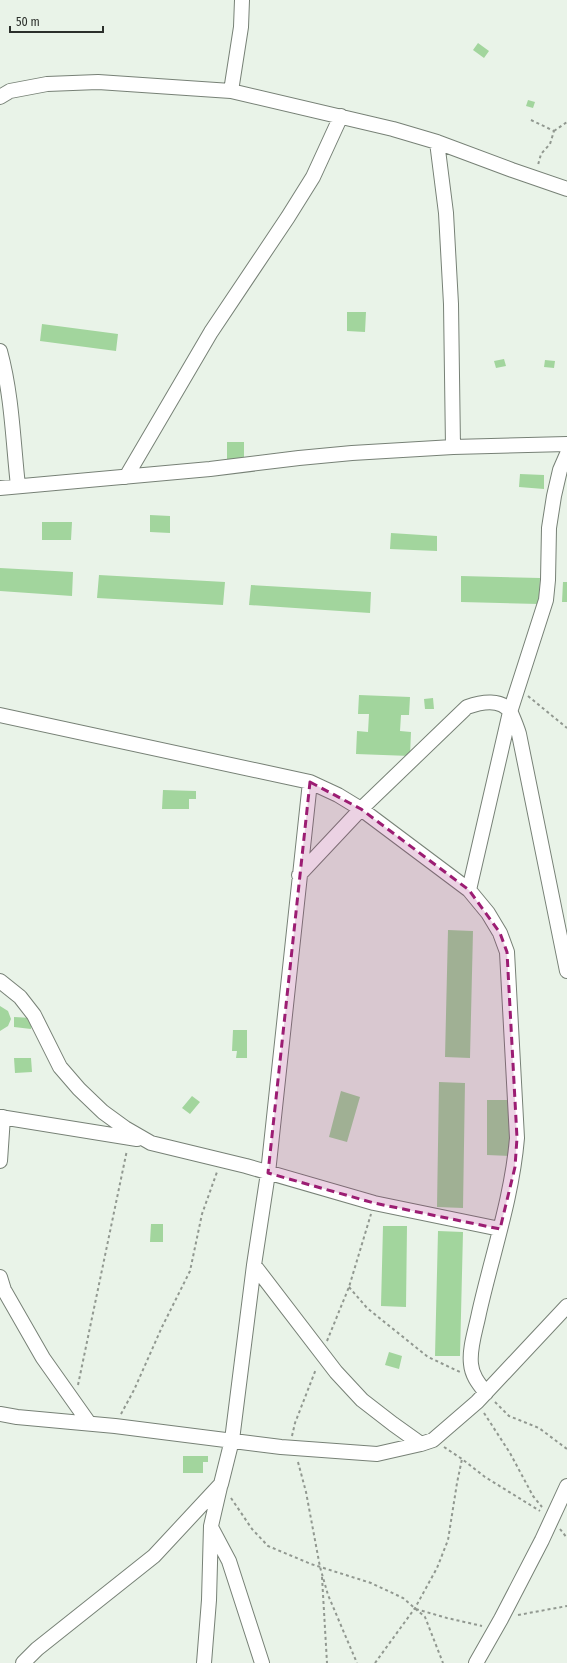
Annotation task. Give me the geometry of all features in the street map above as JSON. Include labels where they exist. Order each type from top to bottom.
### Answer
[{"type":"street","points":[[231,91],[241,27],[242,0]]},
{"type":"street","points":[[0,97],[10,91],[47,84],[98,82],[231,91],[341,116],[437,142],[567,189]]},
{"type":"street","points":[[126,477],[211,332],[313,177],[341,116]]},
{"type":"street","points":[[437,142],[446,213],[451,304],[453,447]]},
{"type":"street","points":[[0,351],[7,382],[18,486]]},
{"type":"street","points":[[0,488],[210,469],[299,458],[453,447],[567,444]]},
{"type":"street","points":[[469,890],[510,712],[546,600],[550,522],[557,483],[567,454]]},
{"type":"street","points":[[299,875],[361,809],[467,707],[478,703],[489,702],[500,705],[510,712],[519,734],[567,971]]},
{"type":"street","points":[[0,715],[310,782],[338,795],[361,809],[469,890],[488,913],[500,933],[507,952],[517,1138],[515,1166],[484,1289],[472,1349],[471,1364],[482,1398]]},
{"type":"street","points":[[204,1663],[209,1600],[211,1526],[232,1440],[254,1265],[268,1173],[310,782]]},
{"type":"street","points":[[0,981],[20,997],[29,1009],[43,1031],[60,1067],[79,1089],[103,1112],[125,1128],[151,1143]]},
{"type":"street","points":[[0,1161],[1,1117],[130,1138],[221,1160],[374,1203],[500,1228]]},
{"type":"street","points":[[254,1265],[336,1372],[362,1400],[393,1424],[427,1442]]},
{"type":"street","points":[[0,1278],[4,1290],[43,1358],[89,1423]]},
{"type":"street","points":[[0,1414],[17,1417],[115,1426],[294,1448],[377,1454],[427,1442],[482,1398],[567,1306]]},
{"type":"street","points":[[22,1663],[37,1649],[154,1556],[221,1484]]},
{"type":"street","points":[[476,1663],[501,1619],[542,1540],[567,1486]]},
{"type":"street","points":[[211,1526],[229,1561],[262,1663]]},
{"type":"path","points":[[531,120],[554,131]]},
{"type":"path","points":[[540,180],[537,170],[541,154],[550,144],[554,131],[567,122]]},
{"type":"path","points":[[518,688],[567,728]]},
{"type":"path","points":[[74,1402],[130,1138]]},
{"type":"path","points":[[115,1426],[190,1271],[202,1214],[221,1160]]},
{"type":"path","points":[[357,1663],[328,1595],[320,1567],[308,1499],[292,1436],[295,1423],[349,1287],[374,1203]]},
{"type":"path","points":[[349,1287],[367,1308],[428,1357],[475,1379]]},
{"type":"path","points":[[482,1398],[509,1416],[539,1428],[567,1449]]},
{"type":"path","points":[[482,1398],[533,1496],[551,1518]]},
{"type":"path","points":[[427,1442],[462,1459],[485,1476],[551,1518]]},
{"type":"path","points":[[375,1663],[415,1608],[437,1568],[448,1540],[462,1459]]},
{"type":"path","points":[[221,1484],[252,1529],[268,1546],[320,1567],[378,1586],[403,1598],[425,1617],[443,1663]]},
{"type":"path","points":[[322,1572],[328,1663]]},
{"type":"path","points":[[415,1608],[447,1618],[485,1626],[501,1619],[567,1606]]},
{"type":"highlighted area","points":[[310,782],[361,809],[469,890],[500,933],[507,952],[517,1138],[515,1167],[500,1229],[374,1203],[268,1173]]},
{"type":"building","points":[[478,43],[489,51],[484,58],[473,50]]},
{"type":"building","points":[[528,100],[535,102],[533,108],[526,106]]},
{"type":"building","points":[[347,312],[366,312],[365,332],[347,331]]},
{"type":"building","points":[[42,324],[118,334],[116,351],[40,341]]},
{"type":"building","points":[[504,359],[506,366],[496,368],[494,361]]},
{"type":"building","points":[[545,360],[555,361],[554,368],[544,367]]},
{"type":"building","points":[[227,442],[244,442],[244,464],[227,463]]},
{"type":"building","points":[[520,474],[544,475],[544,489],[519,487]]},
{"type":"building","points":[[150,515],[170,516],[170,533],[150,532]]},
{"type":"building","points":[[42,522],[72,522],[71,540],[42,540]]},
{"type":"building","points":[[391,533],[437,536],[437,551],[390,549]]},
{"type":"building","points":[[0,568],[73,572],[72,596],[0,591]]},
{"type":"building","points":[[99,575],[225,582],[223,605],[97,598]]},
{"type":"building","points":[[461,576],[540,578],[539,604],[461,602]]},
{"type":"building","points":[[563,582],[567,582],[567,602],[562,602]]},
{"type":"building","points":[[251,585],[371,592],[370,613],[249,605]]},
{"type":"building","points":[[359,695],[410,697],[409,715],[401,715],[400,731],[411,732],[410,756],[356,754],[357,731],[368,732],[369,714],[358,714]]},
{"type":"building","points":[[433,698],[434,709],[425,709],[424,699]]},
{"type":"building","points":[[163,790],[196,791],[196,799],[189,799],[189,809],[162,809]]},
{"type":"building","points":[[448,930],[473,931],[470,1058],[445,1057]]},
{"type":"building","points":[[0,1006],[8,1011],[11,1019],[8,1026],[0,1031]]},
{"type":"building","points":[[14,1017],[32,1018],[31,1029],[14,1027]]},
{"type":"building","points":[[233,1030],[247,1030],[247,1058],[236,1058],[237,1051],[232,1051]]},
{"type":"building","points":[[14,1058],[31,1058],[32,1072],[15,1073]]},
{"type":"building","points":[[439,1082],[465,1083],[463,1208],[437,1207]]},
{"type":"building","points":[[341,1091],[360,1097],[347,1142],[329,1137]]},
{"type":"building","points":[[192,1096],[200,1102],[190,1114],[182,1108]]},
{"type":"building","points":[[487,1100],[510,1100],[510,1156],[487,1155]]},
{"type":"building","points":[[151,1224],[163,1224],[163,1242],[150,1242]]},
{"type":"building","points":[[383,1226],[407,1226],[406,1307],[381,1306]]},
{"type":"building","points":[[438,1231],[463,1232],[460,1356],[435,1356]]},
{"type":"building","points":[[389,1352],[402,1356],[399,1369],[385,1365]]},
{"type":"building","points":[[183,1456],[208,1456],[208,1462],[203,1462],[203,1473],[183,1473]]}]
